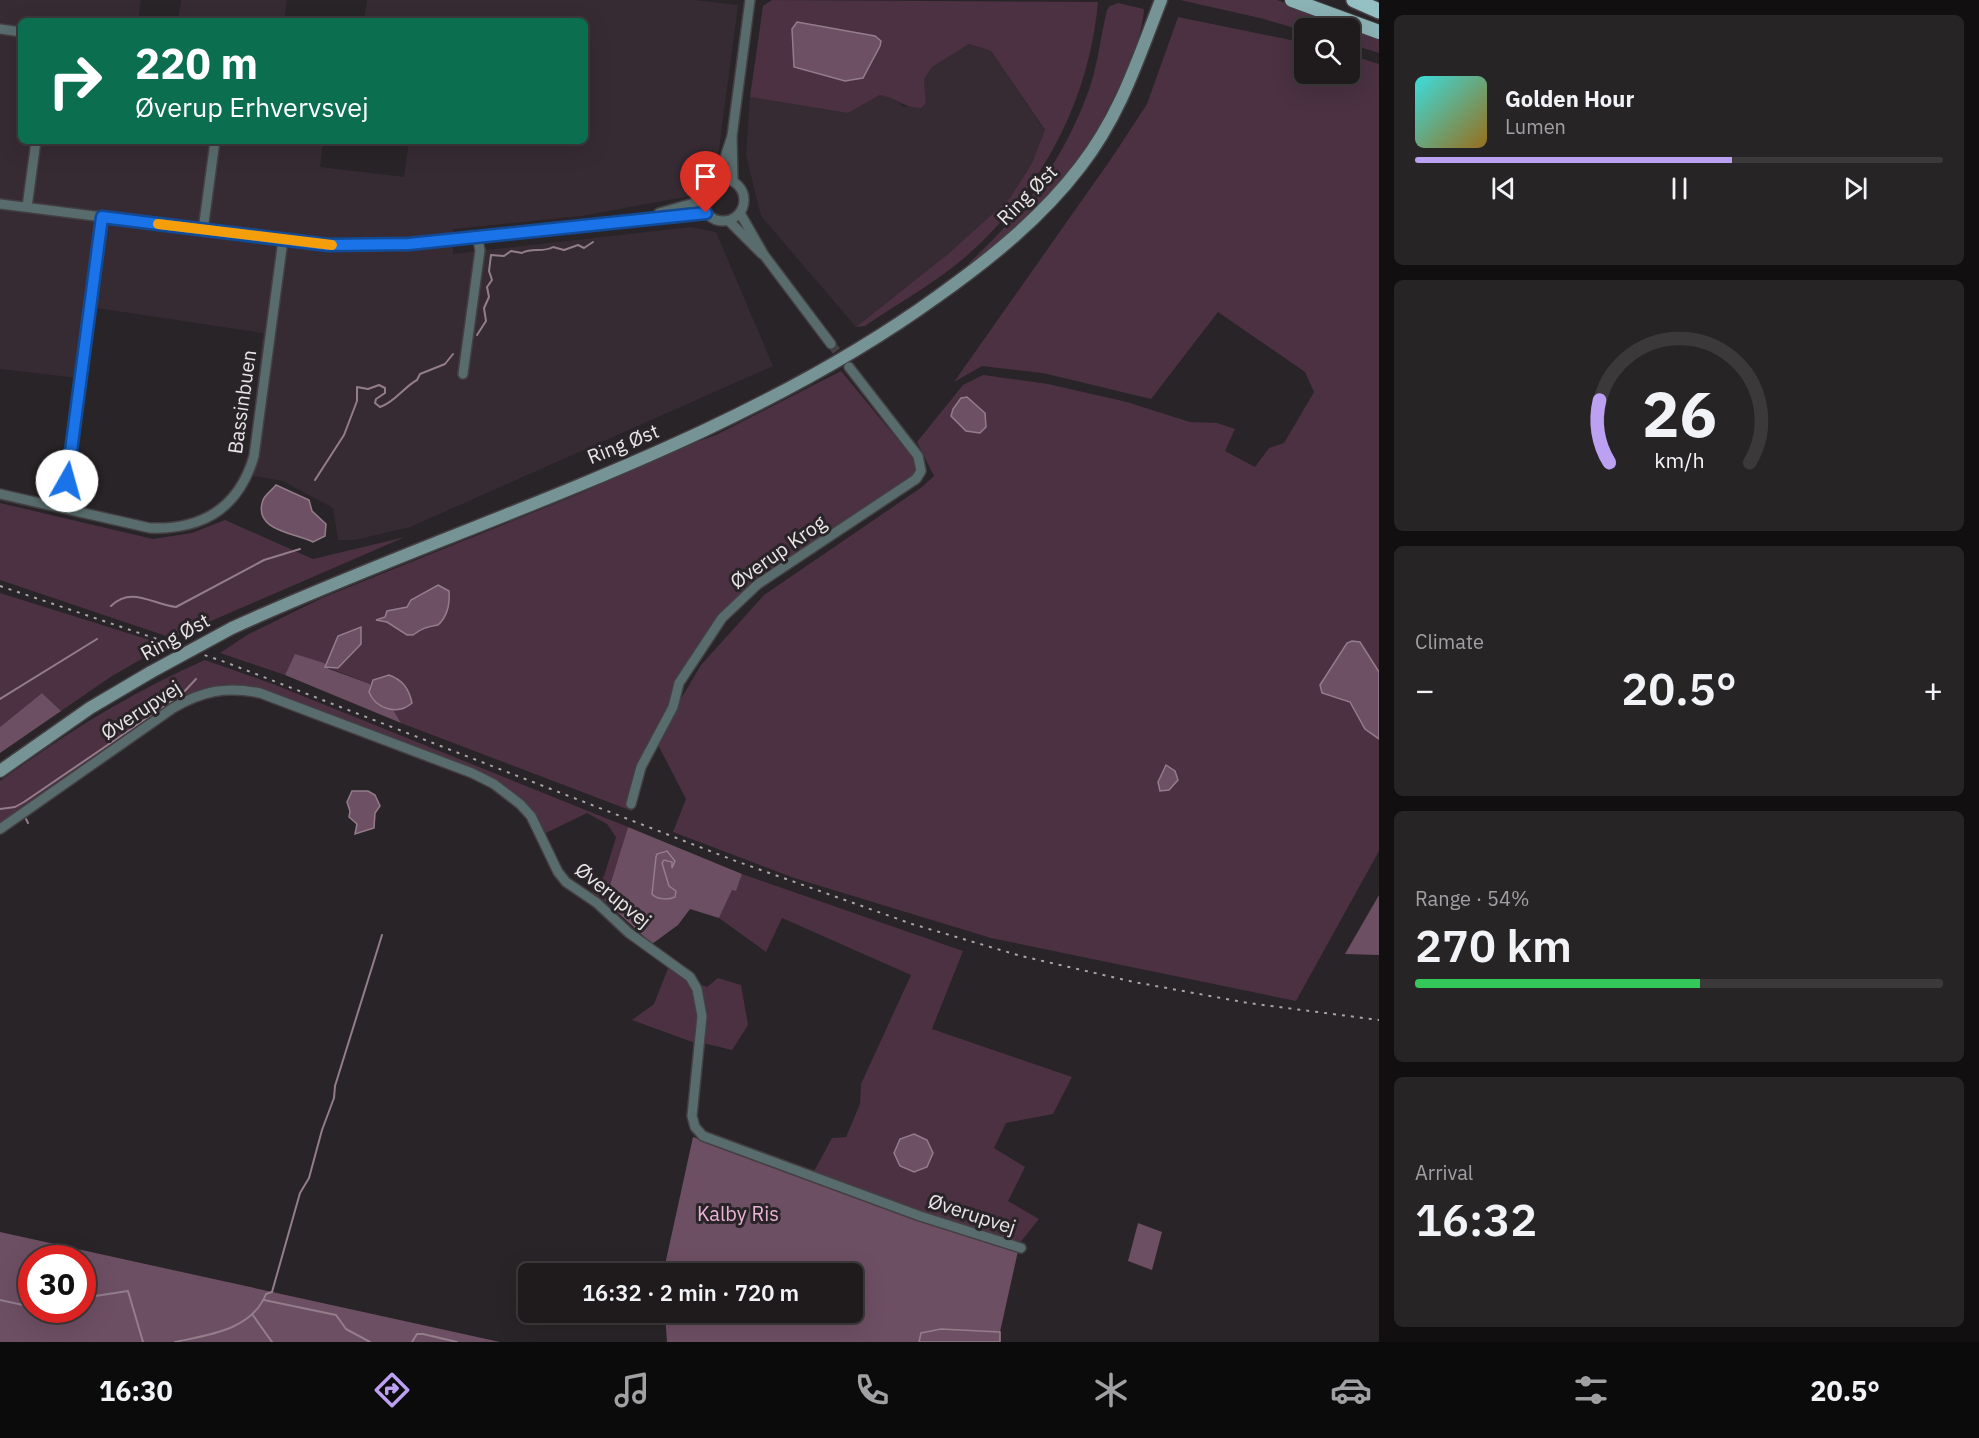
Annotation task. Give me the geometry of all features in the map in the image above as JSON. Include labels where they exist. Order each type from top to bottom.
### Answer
[{"type":"highway","points":[[1353,0],[1379,11]]},
{"type":"highway","points":[[1366,0],[1379,6]]},
{"type":"main road","name":"Ring Øst","points":[[1152,24],[1153,0]]},
{"type":"main road","name":"Ring Øst","points":[[0,771],[90,708],[232,628],[320,588],[714,426],[853,353],[918,311],[975,269],[1023,228],[1081,166],[1105,131],[1126,94],[1161,0]]},
{"type":"main road","points":[[1292,0],[1379,32]]},
{"type":"street","points":[[733,181],[732,136],[750,0]]},
{"type":"street","points":[[0,29],[18,32]]},
{"type":"street","points":[[718,179],[733,181],[743,191],[745,198],[741,213],[729,221],[716,220],[706,213],[701,201],[704,189],[718,179],[732,136]]},
{"type":"street","points":[[27,207],[36,144]]},
{"type":"street","points":[[203,230],[214,144]]},
{"type":"street","points":[[637,219],[701,201]]},
{"type":"street","points":[[0,204],[283,240],[355,246],[706,213]]},
{"type":"street","points":[[741,213],[764,255],[831,344]]},
{"type":"street","points":[[63,508],[102,217]]},
{"type":"street","points":[[729,221],[764,255]]},
{"type":"street","points":[[463,375],[480,250],[477,236]]},
{"type":"street","name":"Bassinbuen","points":[[0,494],[150,528],[174,529],[201,521],[221,510],[236,496],[248,475],[254,456],[283,240]]},
{"type":"street","name":"Øverup Krog","points":[[631,804],[641,767],[673,707],[678,682],[704,641],[722,618],[758,584],[916,479],[921,471],[918,456],[849,367]]},
{"type":"street","name":"Øverupvej","points":[[0,829],[173,708],[193,696],[227,688],[260,693],[472,773],[507,793],[531,816],[558,872],[566,882],[597,903],[629,933],[690,977],[698,988],[702,1016],[692,1116],[694,1127],[703,1136],[920,1216],[1021,1248]]},
{"type":"shaded area","points":[[0,0],[141,0],[138,18],[18,18],[18,144],[323,144],[320,167],[404,177],[409,144],[588,144],[588,18],[364,18],[367,0],[695,0],[738,5],[717,164],[690,196],[581,216],[453,229],[453,254],[691,227],[716,232],[773,366],[410,527],[355,540],[338,540],[333,508],[283,481],[242,474],[249,454],[263,333],[97,308],[87,379],[0,369]]},
{"type":"shaded area","points":[[181,0],[287,0],[284,18],[178,18]]},
{"type":"shaded area","points":[[772,0],[1098,2],[1093,39],[1072,110],[1056,144],[1037,175],[991,233],[963,259],[865,326],[856,327],[948,254],[1010,198],[1032,163],[1045,130],[991,51],[969,44],[932,67],[924,79],[926,103],[921,108],[880,95],[848,113],[750,97],[763,6]],"holes":[[[797,22],[875,36],[881,41],[879,48],[867,64],[845,81],[795,67]]]},
{"type":"shaded area","points":[[1180,0],[1277,0],[1327,18],[1294,18],[1294,28]]},
{"type":"shaded area","points":[[1118,3],[1144,9],[1143,20],[1129,64],[1094,137],[1078,161],[1050,194],[1019,225],[969,267],[969,263],[1008,223],[1041,183],[1068,139],[1090,87],[1107,10]]},
{"type":"shaded area","points":[[1178,17],[1294,41],[1294,84],[1360,84],[1360,58],[1379,64],[1379,851],[1296,1001],[991,938],[794,878],[673,832],[686,799],[656,741],[701,665],[764,595],[922,487],[934,476],[917,442],[963,385],[983,375],[1048,384],[1127,402],[1190,422],[1217,423],[1235,429],[1225,451],[1255,467],[1269,448],[1284,443],[1314,392],[1305,372],[1218,312],[1151,399],[1043,373],[982,366],[954,382],[1147,104]]},
{"type":"shaded area","points":[[797,22],[875,36],[881,41],[863,78],[845,81],[794,67],[792,29]]},
{"type":"shaded area","points":[[1360,30],[1379,37],[1379,53],[1360,47]]},
{"type":"shaded area","points":[[969,44],[991,51],[1045,131],[1032,163],[1010,198],[948,254],[856,327],[761,216],[746,155],[750,97],[848,113],[880,95],[892,97],[904,107],[926,103],[924,79],[932,67]]},
{"type":"shaded area","points":[[841,371],[917,463],[912,476],[769,572],[739,595],[719,616],[677,682],[669,708],[647,748],[632,811],[401,723],[370,684],[295,655],[285,675],[220,653],[247,635],[322,598],[579,494],[666,453],[716,435]]},
{"type":"shaded area","points":[[967,397],[985,413],[986,427],[980,433],[966,431],[951,416],[961,398]]},
{"type":"shaded area","points":[[276,485],[309,500],[312,511],[326,524],[325,536],[313,542],[270,525],[261,510],[264,498]]},
{"type":"shaded area","points":[[0,503],[153,539],[192,533],[225,520],[313,559],[405,537],[172,638],[0,580]]},
{"type":"shaded area","points":[[438,585],[449,591],[449,605],[438,625],[425,628],[413,635],[407,635],[387,622],[376,620],[385,617],[387,611],[407,607],[411,600]]},
{"type":"shaded area","points":[[0,593],[166,645],[112,676],[61,711],[42,693],[0,727]]},
{"type":"shaded area","points":[[361,627],[361,644],[338,668],[325,667],[338,636]]},
{"type":"shaded area","points":[[1360,642],[1379,672],[1379,739],[1365,729],[1350,702],[1322,693],[1320,685],[1347,643]]},
{"type":"shaded area","points":[[205,660],[273,684],[628,827],[605,901],[591,894],[604,876],[616,837],[607,824],[587,813],[546,833],[531,810],[496,781],[259,689],[224,684],[187,695],[0,824],[0,781],[99,715]]},
{"type":"shaded area","points":[[389,675],[402,682],[407,689],[412,703],[407,707],[388,709],[372,698],[369,692],[373,680]]},
{"type":"shaded area","points":[[1166,765],[1175,771],[1178,780],[1169,790],[1160,791],[1158,782]]},
{"type":"shaded area","points":[[352,791],[368,791],[375,795],[380,806],[375,813],[374,828],[355,834],[357,824],[349,817],[347,802]]},
{"type":"shaded area","points":[[667,851],[675,861],[672,868],[672,862],[664,860],[662,863],[669,886],[676,891],[675,897],[663,899],[652,894],[657,854]]},
{"type":"shaded area","points":[[742,874],[963,951],[932,1029],[1072,1077],[1053,1114],[1006,1123],[994,1148],[1025,1167],[1008,1201],[1039,1219],[1018,1245],[812,1175],[832,1138],[846,1137],[860,1104],[861,1084],[911,975],[782,918],[766,952],[719,918],[732,889],[736,890]]},
{"type":"shaded area","points":[[669,966],[688,983],[696,999],[695,1043],[632,1020],[654,1004]]},
{"type":"shaded area","points":[[718,978],[741,985],[748,1025],[732,1050],[703,1043],[706,1016],[702,985],[707,987]]},
{"type":"shaded area","points":[[914,1134],[927,1140],[933,1153],[927,1167],[914,1172],[900,1166],[894,1153],[900,1139]]},
{"type":"shaded area","points":[[941,1329],[1000,1332],[1000,1342],[919,1342],[921,1333]]},
{"type":"green space","points":[[295,654],[324,663],[329,669],[370,684],[371,698],[393,710],[401,723],[285,675]]},
{"type":"green space","points":[[42,693],[61,711],[0,753],[0,727]]},
{"type":"green space","points":[[628,827],[742,874],[736,891],[732,890],[719,918],[690,909],[678,925],[652,944],[605,901]]},
{"type":"green space","points":[[1379,895],[1379,955],[1345,954]]},
{"type":"green space","name":"Kalby Ris","points":[[693,1137],[1018,1251],[1000,1332],[941,1329],[921,1333],[919,1342],[667,1342],[666,1323],[863,1323],[863,1263],[665,1263]]},
{"type":"green space","points":[[1138,1223],[1162,1232],[1152,1270],[1128,1261]]},
{"type":"green space","points":[[0,1232],[59,1245],[18,1245],[18,1323],[96,1323],[96,1253],[500,1342],[0,1342]]},
{"type":"waterway","points":[[477,335],[486,321],[484,308],[489,297],[487,287],[492,280],[489,271],[491,255],[504,256],[511,251],[522,253],[553,247],[564,250],[578,245],[584,248],[593,242]]},
{"type":"waterway","points":[[315,480],[344,435],[357,401],[357,387],[368,389],[379,385],[385,388],[385,393],[376,399],[375,403],[380,407],[390,402],[417,380],[420,374],[445,364],[453,354]]},
{"type":"waterway","points":[[111,606],[126,597],[134,597],[176,607],[264,560],[300,549]]},
{"type":"waterway","points":[[0,699],[97,639]]},
{"type":"waterway","points":[[0,809],[15,807],[24,802],[181,695],[196,679]]},
{"type":"waterway","points":[[26,819],[28,823]]},
{"type":"waterway","points":[[175,1342],[215,1333],[240,1323],[251,1316],[266,1294],[272,1292],[300,1193],[309,1178],[382,935]]},
{"type":"waterway","points":[[96,1296],[128,1291],[143,1342]]},
{"type":"waterway","points":[[0,1300],[18,1304]]},
{"type":"waterway","points":[[264,1300],[336,1315],[346,1329],[370,1342]]},
{"type":"waterway","points":[[252,1314],[272,1342]]},
{"type":"waterway","points":[[412,1342],[417,1334],[457,1342]]},
{"type":"tunnel","points":[[831,344],[846,363]]},
{"type":"railway","points":[[0,586],[225,662],[733,860],[912,924],[1021,956],[1134,982],[1248,1003],[1379,1020]]},
{"type":"slow traffic","points":[[158,224],[332,245]]},
{"type":"route","points":[[67,481],[102,217],[328,245],[355,246],[409,244],[706,213]]}]
